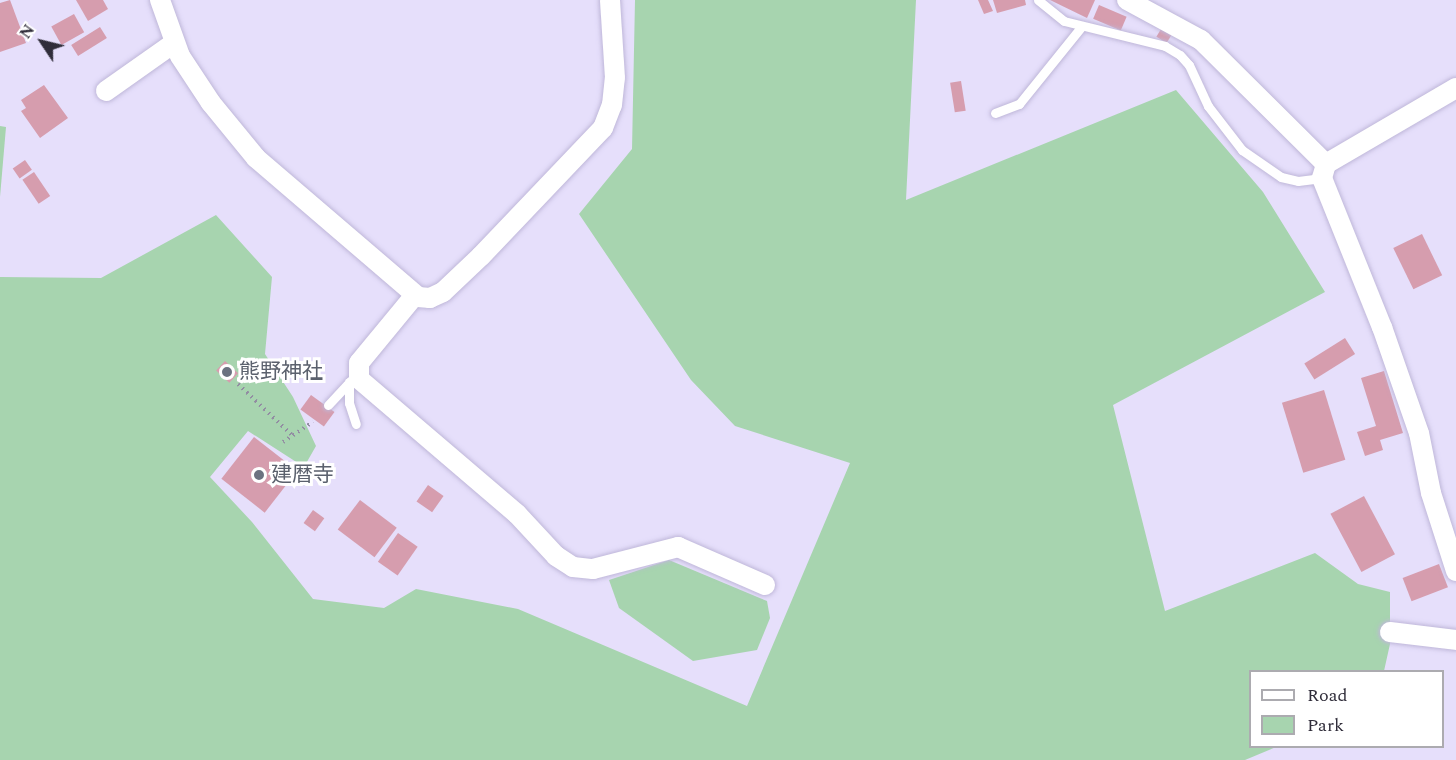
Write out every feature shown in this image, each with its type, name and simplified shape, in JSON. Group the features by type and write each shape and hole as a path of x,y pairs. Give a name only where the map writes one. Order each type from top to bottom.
{"street":[{"path":"160,0 174,44 211,103 256,158 415,295 430,298 443,292 603,128 612,105 615,78 610,0"},
{"path":"1127,0 1201,40 1324,171 1419,433 1431,492 1456,571"},
{"path":"106,92 174,44"},
{"path":"1324,171 1456,88"},
{"path":"415,295 359,363 353,378 517,514 556,556 573,567 593,569 678,547 765,585"},
{"path":"1390,632 1456,640"}],"lane":[{"path":"1038,0 1064,21 1165,46 1180,55 1189,65 1208,106 1242,150 1281,177 1298,181 1324,171"},
{"path":"995,113 1019,104 1082,26"},
{"path":"328,405 353,378"},
{"path":"353,378 350,403 356,424"}],"path":[{"path":"238,384 293,436"},
{"path":"283,442 313,422"}],"green space":[{"path":"635,0 916,0 906,200 1176,90 1263,192 1325,292 1113,405 1165,611 1315,553 1358,584 1390,592 1390,644 1384,670 1249,670 1249,748 1274,748 1245,760 0,760 0,277 101,278 216,215 272,277 265,354 293,397 316,446 304,467 248,431 210,477 252,522 313,599 384,608 416,589 518,609 747,706 850,463 735,426 691,380 579,214 632,149"},
{"path":"0,126 6,127 0,197"},
{"path":"669,560 767,601 770,618 757,650 693,661 619,608 609,580"}],"building":[{"path":"10,0 26,43 0,52 0,3"},
{"path":"76,0 103,0 108,9 88,21"},
{"path":"978,0 988,0 993,11 984,14"},
{"path":"993,0 1025,0 1026,5 997,13"},
{"path":"1050,0 1095,0 1087,18"},
{"path":"1099,5 1127,17 1121,31 1093,19"},
{"path":"74,14 84,32 61,45 51,27"},
{"path":"100,27 107,38 78,56 71,45"},
{"path":"1161,29 1171,35 1167,43 1156,37"},
{"path":"961,81 966,111 955,112 950,83"},
{"path":"44,85 68,118 40,138 21,111 26,108 21,100"},
{"path":"25,160 32,170 20,178 13,169"},
{"path":"34,172 50,196 39,204 22,180"},
{"path":"1422,234 1442,275 1413,289 1393,248"},
{"path":"1345,338 1355,354 1314,380 1304,363"},
{"name":"熊野神社","path":"225,361 238,373 229,383 216,371"},
{"path":"1384,371 1403,433 1380,440 1383,450 1365,456 1357,432 1376,426 1361,378"},
{"path":"1324,390 1345,460 1303,473 1282,403"},
{"path":"311,395 334,412 324,427 300,410"},
{"name":"建暦寺","path":"254,437 297,471 265,513 221,479"},
{"path":"428,485 444,496 432,512 417,501"},
{"path":"1364,496 1395,554 1361,572 1330,514"},
{"path":"360,500 397,528 374,557 338,530"},
{"path":"313,510 324,518 315,531 304,523"},
{"path":"398,533 418,547 398,575 378,562"},
{"path":"1439,564 1448,587 1412,601 1403,578"}],"place":[{"name":"熊野神社","path":"227,372"},
{"name":"建暦寺","path":"259,475"}]}
